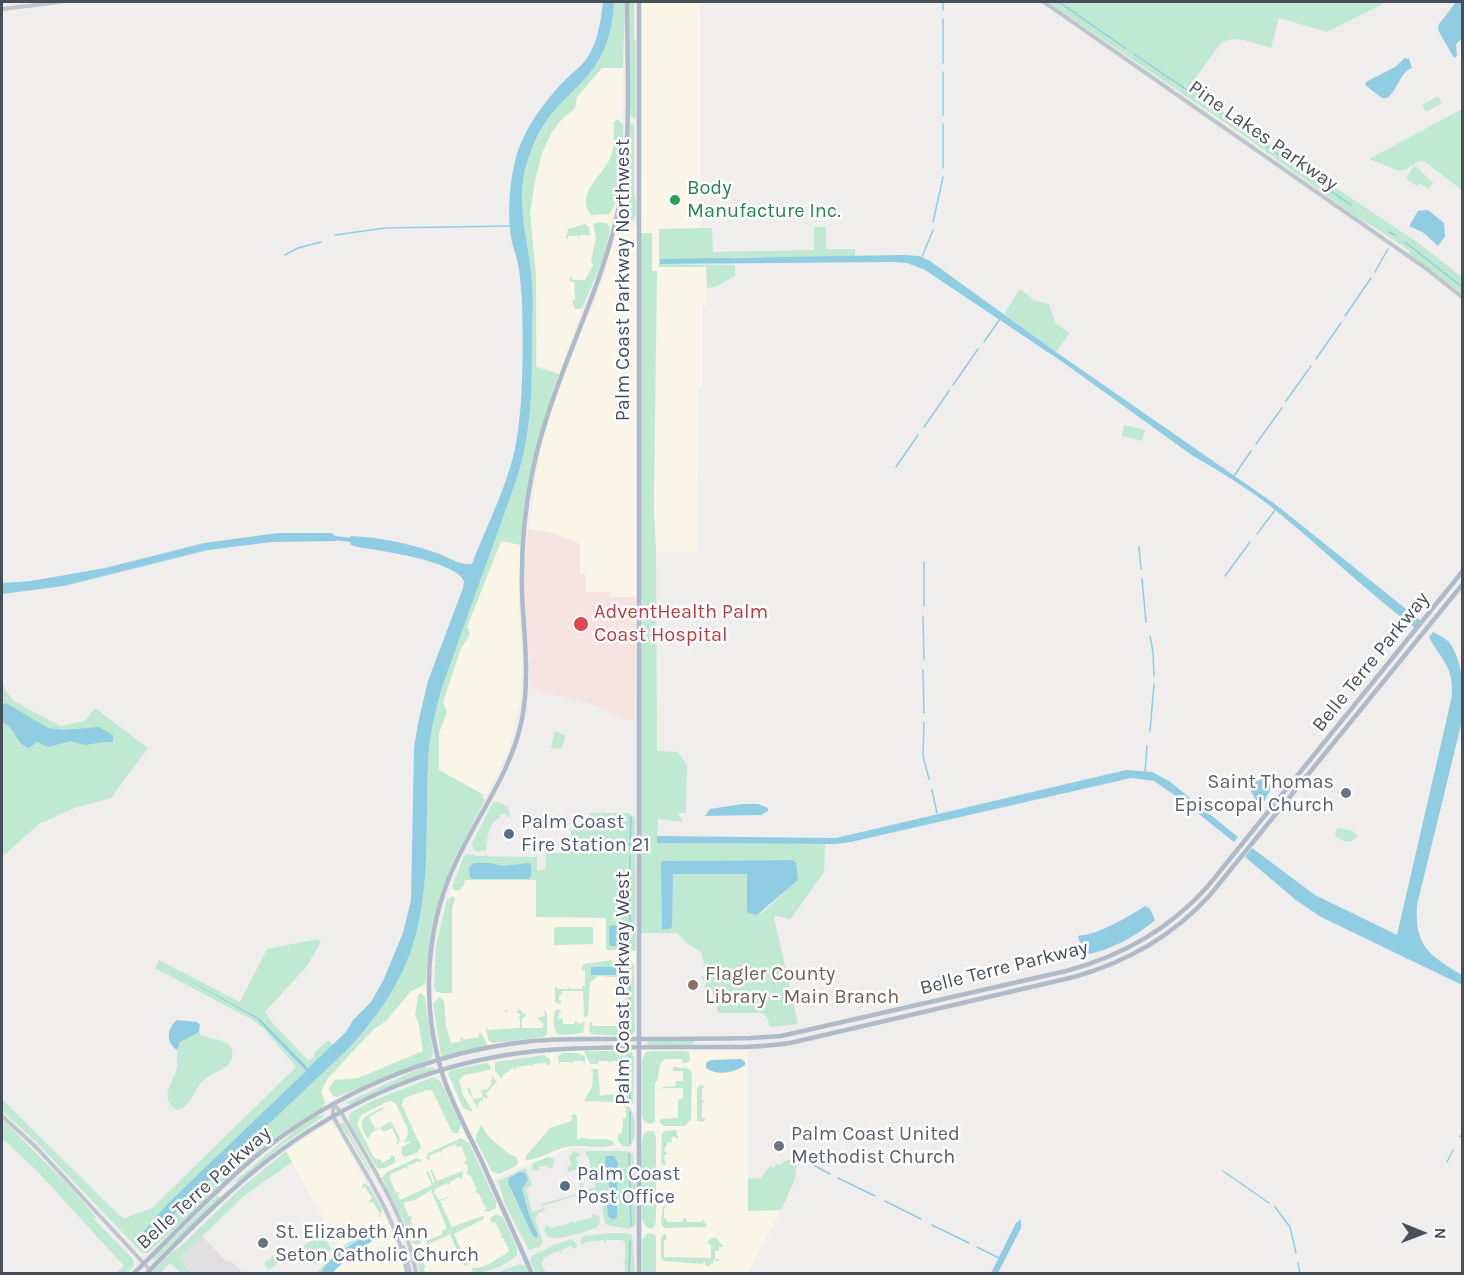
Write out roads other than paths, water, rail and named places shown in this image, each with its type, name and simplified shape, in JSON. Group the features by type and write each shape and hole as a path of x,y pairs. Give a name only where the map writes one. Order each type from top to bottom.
{"main road":[{"path":"532,1274 456,1107 442,1070 432,1026 429,995 430,958 435,924 453,869 501,780 520,728 526,681 522,569 528,494 545,419 611,241 624,176 627,131 627,2"},
{"name":"Palm Coast Parkway Northwest","path":"638,559 639,2"},
{"name":"Palm Coast Parkway West","path":"638,559 639,1274"},
{"name":"Belle Terre Parkway","path":"133,1274 249,1162 287,1133 333,1104 379,1081 440,1060 531,1041 781,1036 1066,971 1115,955 1157,931 1195,900 1462,572"},
{"name":"Belle Terre Parkway","path":"148,1272 260,1166 287,1145 341,1112 392,1088 442,1070 490,1058 530,1052 748,1047 790,1043 1074,977 1127,958 1162,938 1201,905 1462,585"},
{"path":"1329,738 1335,743"}],"street":[{"path":"2,9 60,2"},
{"name":"Pine Lakes Parkway","path":"1044,2 1424,267 1462,297"},
{"path":"333,1104 341,1112 400,1219 410,1244 416,1274"},
{"path":"333,1104 333,1116 389,1217 409,1274"},
{"path":"2,1116 36,1147 144,1263 148,1272"}],"water":[{"path":"603,2 614,2 611,27 600,59 545,123 529,156 525,170 522,199 533,297 528,428 516,481 442,687 435,715 429,754 423,895 410,953 389,996 350,1047 152,1235 152,1243 146,1248 139,1237 168,1203 306,1071 256,1018 163,966 259,1018 308,1068 346,1032 353,1020 371,1002 383,981 403,933 411,900 414,748 418,723 428,681 464,581 458,574 432,562 357,547 351,545 349,541 351,536 395,541 459,562 472,564 506,479 518,432 523,356 522,300 518,264 510,232 509,212 515,161 523,138 542,108 591,52 598,31"},
{"path":"1456,2 1462,2 1462,39 1456,44 1457,56 1454,58 1438,30 1439,24"},
{"path":"1405,58 1409,59 1412,68 1405,73 1387,98 1382,98 1365,85 1366,82 1395,67"},
{"path":"1428,210 1444,223 1445,236 1438,246 1424,233 1409,226 1418,211"},
{"path":"919,256 930,261 1056,352 1275,504 1421,621 1415,628 1264,502 1235,481 1193,456 1064,363 925,270 907,263 893,262 660,264 660,259"},
{"path":"278,533 331,533 337,537 336,541 272,542 208,550 64,586 2,594 2,583 31,581 105,568 204,543"},
{"path":"1433,632 1449,642 1458,659 1463,690 1463,711 1417,905 1417,919 1418,931 1426,948 1441,962 1462,975 1462,985 1321,917 1297,901 1245,857 1252,848 1315,895 1397,935 1452,696 1449,670 1429,637"},
{"path":"6,703 48,728 63,730 99,727 113,735 113,742 85,745 71,741 48,747 37,742 29,748 21,743 7,724 2,722 2,705"},
{"path":"1126,770 1152,772 1169,781 1238,837 1234,842 1154,781 1131,778 851,842 835,844 657,843 657,836 836,838"},
{"path":"1264,778 1272,787 1262,805 1256,801 1250,789 1255,782"},
{"path":"758,804 768,808 768,811 761,815 705,816 710,809"},
{"path":"793,860 796,863 798,880 757,915 747,911 747,874 673,874 672,926 670,929 662,929 661,861"},
{"path":"474,863 502,866 529,863 531,876 529,879 472,879 469,867"},
{"path":"1145,906 1150,909 1155,920 1141,931 1124,941 1096,952 1088,954 1082,950 1078,936 1104,929"},
{"path":"609,926 620,927 620,943 617,946 611,946"},
{"path":"591,967 616,967 616,975 591,975"},
{"path":"177,1020 197,1022 200,1025 199,1032 180,1042 177,1050 169,1039 169,1031"},
{"path":"741,1059 745,1065 731,1072 720,1073 706,1068 706,1063 710,1060"},
{"path":"606,1156 614,1156 618,1163 617,1217 613,1220 608,1216 606,1194 609,1188 605,1165"},
{"path":"520,1172 525,1173 528,1180 522,1189 538,1235 537,1238 533,1236 508,1183 509,1178"},
{"path":"1021,1219 1021,1228 998,1273 991,1273 1016,1223"},
{"path":"369,1234 374,1236 374,1240 353,1253 332,1273 322,1273 335,1256"}],"waterway":[{"path":"943,2 943,10"},
{"path":"1059,2 1125,48"},
{"path":"943,19 943,63"},
{"path":"1134,54 1187,90"},
{"path":"943,72 943,115"},
{"path":"1208,105 1220,113"},
{"path":"943,124 943,168"},
{"path":"1241,128 1304,173"},
{"path":"933,222 943,177"},
{"path":"1325,187 1351,205"},
{"path":"335,235 385,228 510,226"},
{"path":"922,257 933,230"},
{"path":"1389,232 1395,235"},
{"path":"285,255 298,248 321,242"},
{"path":"1405,242 1462,287"},
{"path":"1375,272 1388,249"},
{"path":"1345,316 1371,278"},
{"path":"984,342 1000,319"},
{"path":"1316,359 1341,323"},
{"path":"953,385 978,349"},
{"path":"1286,401 1311,366"},
{"path":"924,427 949,391"},
{"path":"1256,444 1282,408"},
{"path":"896,467 918,435"},
{"path":"1234,476 1251,451"},
{"path":"1257,534 1275,510"},
{"path":"333,538 352,540"},
{"path":"1225,576 1250,542"},
{"path":"1139,547 1141,569"},
{"path":"924,562 924,606"},
{"path":"1142,579 1146,622"},
{"path":"923,616 924,659"},
{"path":"1150,636 1154,676"},
{"path":"923,670 924,713"},
{"path":"1150,731 1154,684"},
{"path":"924,722 923,756 929,779"},
{"path":"1145,772 1147,746"},
{"path":"932,790 937,813"},
{"path":"630,849 631,817"},
{"path":"630,856 630,877"},
{"path":"630,883 630,950"},
{"path":"630,966 630,1031"},
{"path":"630,1056 630,1100"},
{"path":"630,1112 630,1143"},
{"path":"1460,1137 1462,1133"},
{"path":"1447,1162 1453,1150"},
{"path":"629,1154 631,1225"},
{"path":"804,1160 830,1174"},
{"path":"1223,1171 1269,1203"},
{"path":"838,1178 875,1196"},
{"path":"885,1201 921,1219"},
{"path":"1275,1207 1290,1227 1296,1253"},
{"path":"932,1225 969,1243"},
{"path":"629,1274 630,1241"},
{"path":"977,1247 999,1258"},
{"path":"1298,1263 1300,1274"}],"place":[{"name":"Body Manufacture Inc.","path":"675,200"},
{"name":"AdventHealth Palm Coast Hospital","path":"581,624"},
{"name":"Saint Thomas Episcopal Church","path":"1346,793"},
{"name":"Palm Coast Fire Station 21","path":"509,834"},
{"name":"Flagler County Library - Main Branch","path":"693,985"},
{"name":"Palm Coast United Methodist Church","path":"779,1146"},
{"name":"Palm Coast Post Office","path":"565,1186"},
{"name":"St. Elizabeth Ann Seton Catholic Church","path":"263,1243"}]}
